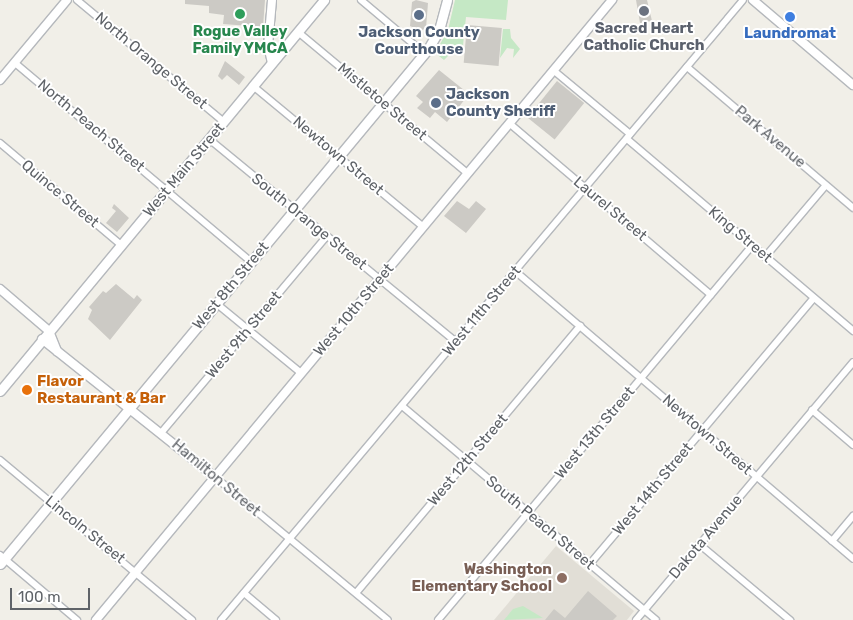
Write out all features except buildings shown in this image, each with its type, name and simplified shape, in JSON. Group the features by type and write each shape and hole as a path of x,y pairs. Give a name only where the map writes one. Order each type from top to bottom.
{"main road":[{"name":"West Main Street","path":"0,391 324,0"},
{"name":"West 8th Street","path":"1,559 130,409 424,54 439,30 447,0"}],"street":[{"path":"0,80 67,0"},
{"name":"North Orange Street","path":"77,0 224,122"},
{"path":"272,0 268,46 272,63"},
{"path":"361,0 424,54"},
{"name":"West 10th Street","path":"96,620 612,0"},
{"name":"West 11th Street","path":"221,620 743,0"},
{"path":"754,0 853,85"},
{"name":"Mistletoe Street","path":"298,32 467,173"},
{"name":"North Peach Street","path":"15,63 167,190"},
{"name":"Park Avenue","path":"687,67 853,208"},
{"name":"King Street","path":"553,70 752,246 853,331"},
{"name":"Newtown Street","path":"253,86 422,226"},
{"name":"Laurel Street","path":"509,123 711,294"},
{"name":"South Orange Street","path":"209,139 456,342"},
{"name":"Quince Street","path":"0,143 121,245"},
{"path":"765,257 826,185"},
{"path":"167,190 251,262"},
{"name":"West 9th Street","path":"162,433 326,236"},
{"name":"West 13th Street","path":"438,620 752,246"},
{"name":"Newtown Street","path":"515,272 853,559"},
{"path":"0,289 50,331 57,351"},
{"name":"West 14th Street","path":"590,565 814,298"},
{"path":"216,304 301,373"},
{"name":"West 12th Street","path":"356,593 580,326"},
{"name":"Hamilton Street","path":"42,339 162,433 388,620"},
{"name":"Dakota Avenue","path":"636,620 853,362"},
{"name":"South Peach Street","path":"402,406 656,620"},
{"path":"812,410 853,445"},
{"name":"Lincoln Street","path":"0,460 192,620"},
{"path":"832,541 853,516"},
{"path":"699,544 790,620"},
{"path":"1,559 77,620"},
{"path":"244,593 276,620"}],"shaded area":[{"name":"Washington Elementary School","path":"556,546 634,611 627,620 494,620"}],"green space":[{"path":"455,0 508,0 506,20 466,17 462,55 450,54 444,60 435,53 448,30"},
{"path":"503,29 510,29 511,38 520,49 513,58 514,49 507,48 500,58"},
{"path":"523,606 543,618 504,620 513,609"}],"place":[{"name":"Sacred Heart Catholic Church","path":"644,11"},
{"name":"Rogue Valley Family YMCA","path":"240,14"},
{"name":"Jackson County Courthouse","path":"419,15"},
{"name":"Laundromat","path":"790,17"},
{"name":"Jackson County Sheriff","path":"436,103"},
{"name":"Flavor Restaurant & Bar","path":"27,390"},
{"name":"Washington Elementary School","path":"562,578"}]}
